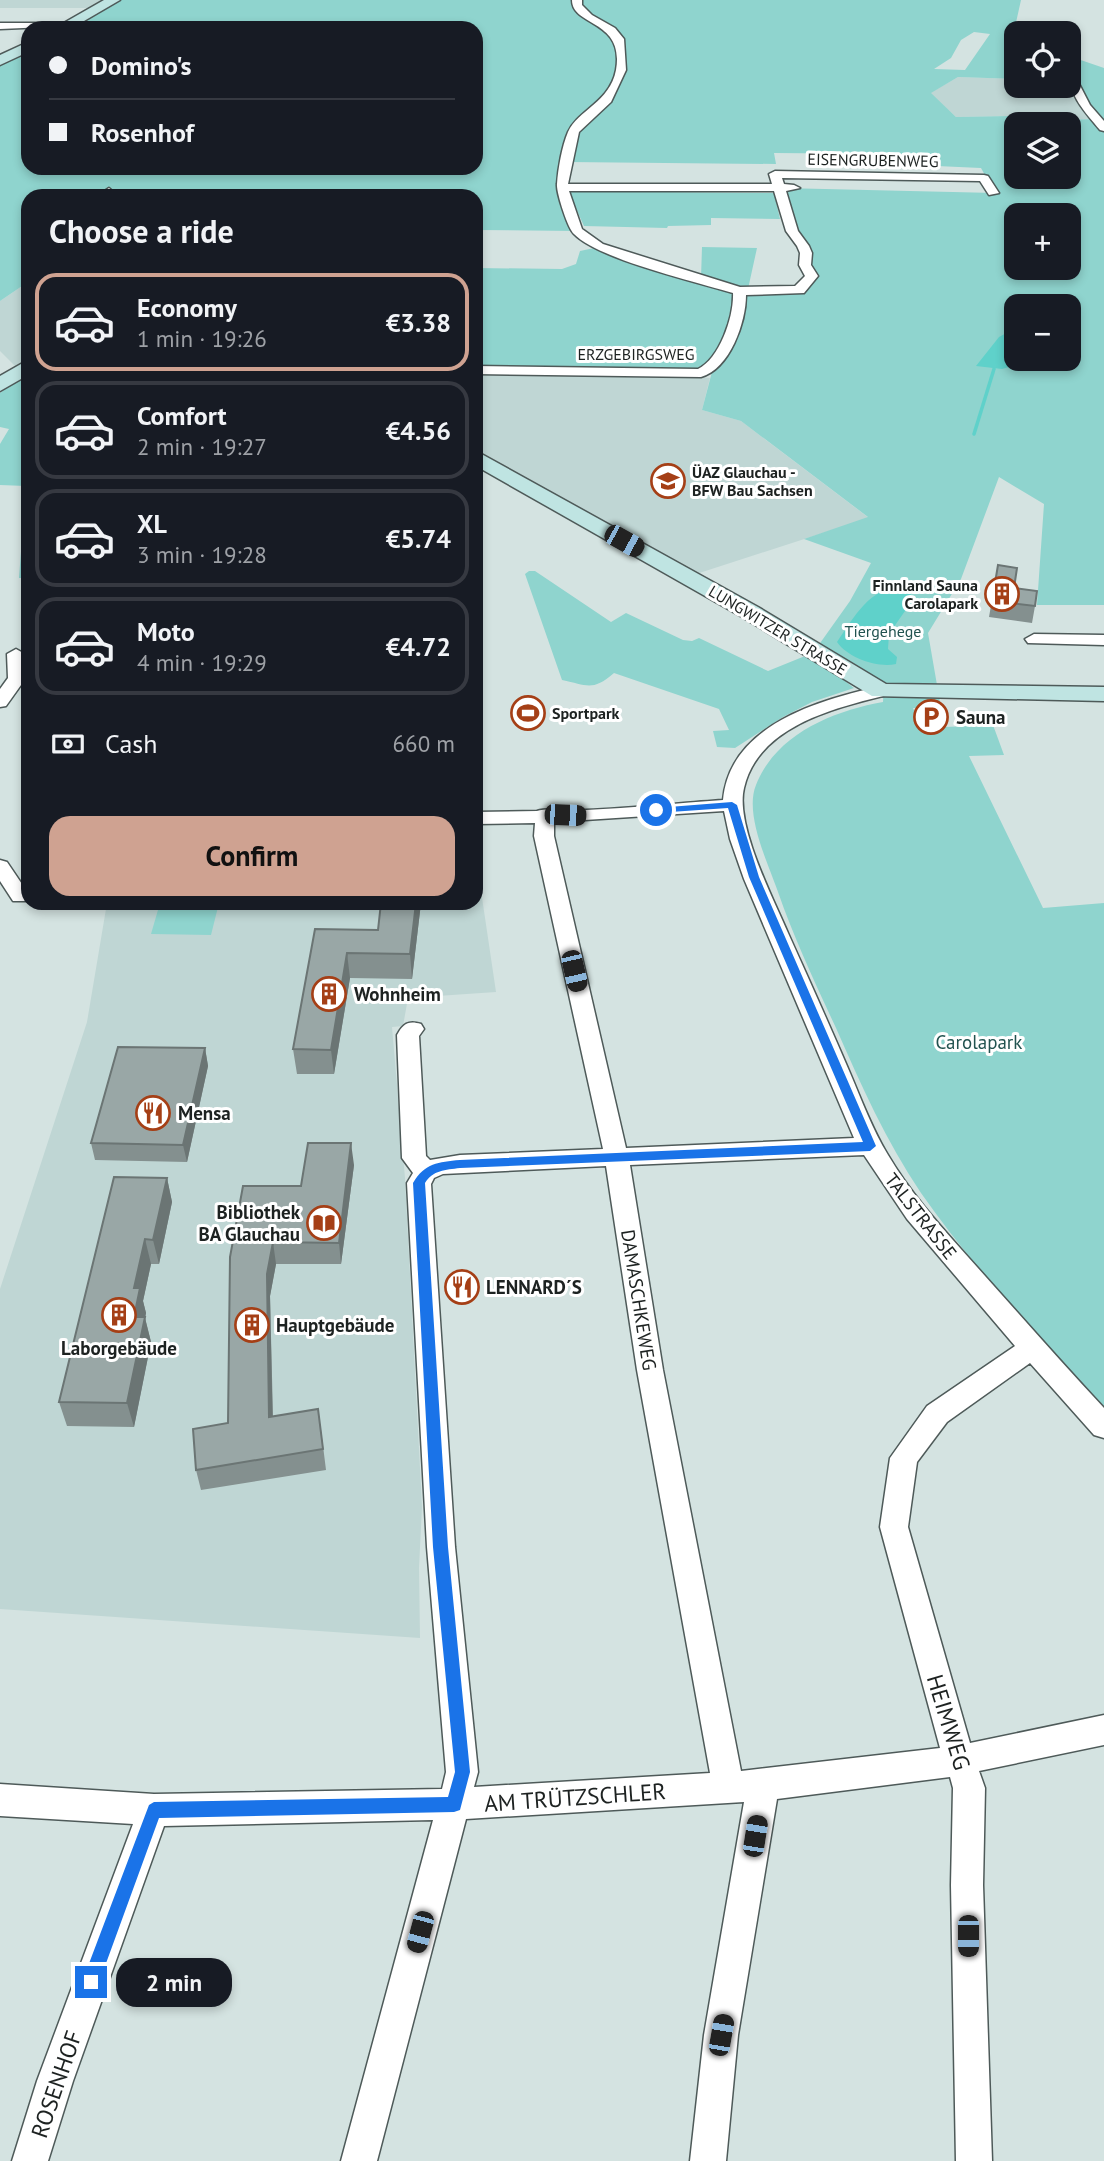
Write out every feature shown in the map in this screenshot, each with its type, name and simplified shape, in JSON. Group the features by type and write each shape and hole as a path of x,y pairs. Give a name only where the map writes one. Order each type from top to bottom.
{"street":[{"path":"74,21 114,0"},
{"path":"577,0 577,6 589,18 612,30 619,39 621,70 607,100 574,131 562,187 583,238 628,258 739,291 799,290 812,276 805,265 806,253 803,246 792,231 779,188"},
{"path":"0,26 21,26"},
{"path":"0,61 21,50"},
{"path":"1081,98 1104,128"},
{"name":"EISENGRUBENWEG","path":"779,188 775,174 984,178 987,192"},
{"name":"EISENGRUBENWEG","path":"562,187 804,188"},
{"name":"ERZGEBIRGSWEG","path":"483,370 701,373 713,366 739,310 739,291"},
{"path":"0,385 21,371"},
{"name":"LUNGWITZER STRASSE","path":"483,462 750,612 880,691"},
{"path":"1034,639 1104,640"},
{"path":"0,702 17,678 16,654"},
{"path":"483,818 545,814 585,816 732,805 734,788 744,764 776,731 824,707 880,691 1104,694"},
{"name":"TALSTRASSE","path":"732,805 754,877 870,1146 929,1230 1031,1348 1104,1427"},
{"name":"DAMASCHKEWEG","path":"545,814 544,836 617,1159 650,1370 728,1787"},
{"path":"0,866 20,895"},
{"path":"413,1029 408,1035 414,1158 426,1172"},
{"path":"359,2161 462,1772 440,1547 419,1183 426,1172 439,1166 460,1164 870,1146"},
{"name":"HEIMWEG","path":"974,2161 967,1885 969,1788 962,1760 947,1722 894,1527 904,1458 937,1414 1031,1348"},
{"name":"AM TRÜTZSCHLER","path":"0,1800 154,1810 454,1804 763,1786 962,1760 1104,1730"},
{"path":"708,2161 721,2035 763,1786"},
{"name":"ROSENHOF","path":"30,2161 55,2081 154,1810"}],"shaded area":[{"path":"0,0 108,0 93,8 0,8"},
{"path":"958,77 1004,79 1004,98 1081,97 1096,119 1081,119 1081,112 1004,112 1004,116 956,117 930,93"},
{"path":"21,287 20,371 0,351 0,301"},
{"path":"1004,334 1004,368 976,366"},
{"name":"ÜAZ Glauchau - BFW Bau Sachsen","path":"483,373 710,378 702,410 741,421 869,518 687,577 483,461"},
{"path":"903,586 914,598 889,634 888,649 897,657 896,664 864,660 842,648 837,642 864,605 881,592"},
{"path":"483,904 496,992 408,998 403,1026 392,1027 405,1178 422,1507 420,1638 0,1609 0,1289 87,1022 106,910 483,910"}],"green space":[{"path":"119,0 1021,0 1016,21 1004,21 1004,79 958,77 931,93 956,117 1004,116 1004,189 1081,189 1081,119 1095,119 1081,98 1081,60 1104,68 1104,605 1037,605 1044,504 999,477 961,579 928,633 941,708 913,708 921,728 993,725 1004,755 969,756 1043,908 1104,903 1104,1406 985,1276 921,1193 896,1153 855,1071 791,926 763,853 755,824 753,797 756,785 777,752 808,728 826,719 883,702 884,682 873,679 818,646 850,601 871,563 804,539 868,517 741,421 702,410 713,368 701,373 483,367 483,268 562,269 576,264 580,251 599,247 701,278 702,247 757,248 748,289 799,290 812,279 782,188 995,193 981,168 893,164 888,154 774,153 776,164 567,162 562,187 577,231 483,230 483,189 21,189 21,287 0,301 0,65 21,54 21,175 483,175 483,21 83,21","holes":["974,32 990,34 965,70 934,69 951,58 961,40"]},
{"path":"568,191 774,193 780,219 711,218 711,225 667,228 584,226"},
{"path":"21,376 21,486 0,485 0,444 9,429 0,427 0,393"},
{"path":"535,571 611,622 626,613 683,640 692,641 699,638 768,671 810,654 854,688 812,702 735,748 717,747 713,731 729,730 719,709 614,673 594,685 562,680 525,574"},
{"path":"158,910 217,910 211,935 151,934"}],"building":[{"path":"998,565 1017,568 1014,588 1037,591 1035,606 992,601"},
{"path":"380,910 415,910 410,954 347,953 331,1050 293,1049 315,929 378,930"},
{"name":"Mensa","path":"118,1047 205,1048 183,1145 91,1143"},
{"path":"308,1143 351,1143 339,1243 273,1242 267,1274 269,1417 318,1409 323,1449 196,1470 193,1429 228,1423 230,1257 243,1186 301,1186"},
{"name":"Laborgebäude","path":"114,1177 167,1178 153,1240 145,1239 134,1288 140,1288 134,1317 145,1317 127,1403 59,1402"}],"waterway":[{"path":"974,434 994,369"}],"place":[{"name":"ÜAZ Glauchau - BFW Bau Sachsen","path":"668,481"},
{"name":"Finnland Sauna Carolapark","path":"1002,594"},
{"name":"Sportpark","path":"528,713"},
{"name":"Sauna","path":"931,717"},
{"name":"Wohnheim","path":"329,994"},
{"name":"Mensa","path":"153,1113"},
{"name":"Bibliothek BA Glauchau","path":"324,1223"},
{"name":"LENNARD´S","path":"462,1287"},
{"name":"Laborgebäude","path":"119,1315"},
{"name":"Hauptgebäude","path":"252,1325"}],"route":[{"path":"91,1982 154,1810 454,1804 462,1772 440,1547 419,1183 426,1172 439,1166 460,1164 870,1146 754,877 732,805 656,810"}],"park label":[{"name":"Tiergehege","path":"883,631"},
{"name":"Carolapark","path":"979,1042"}]}
